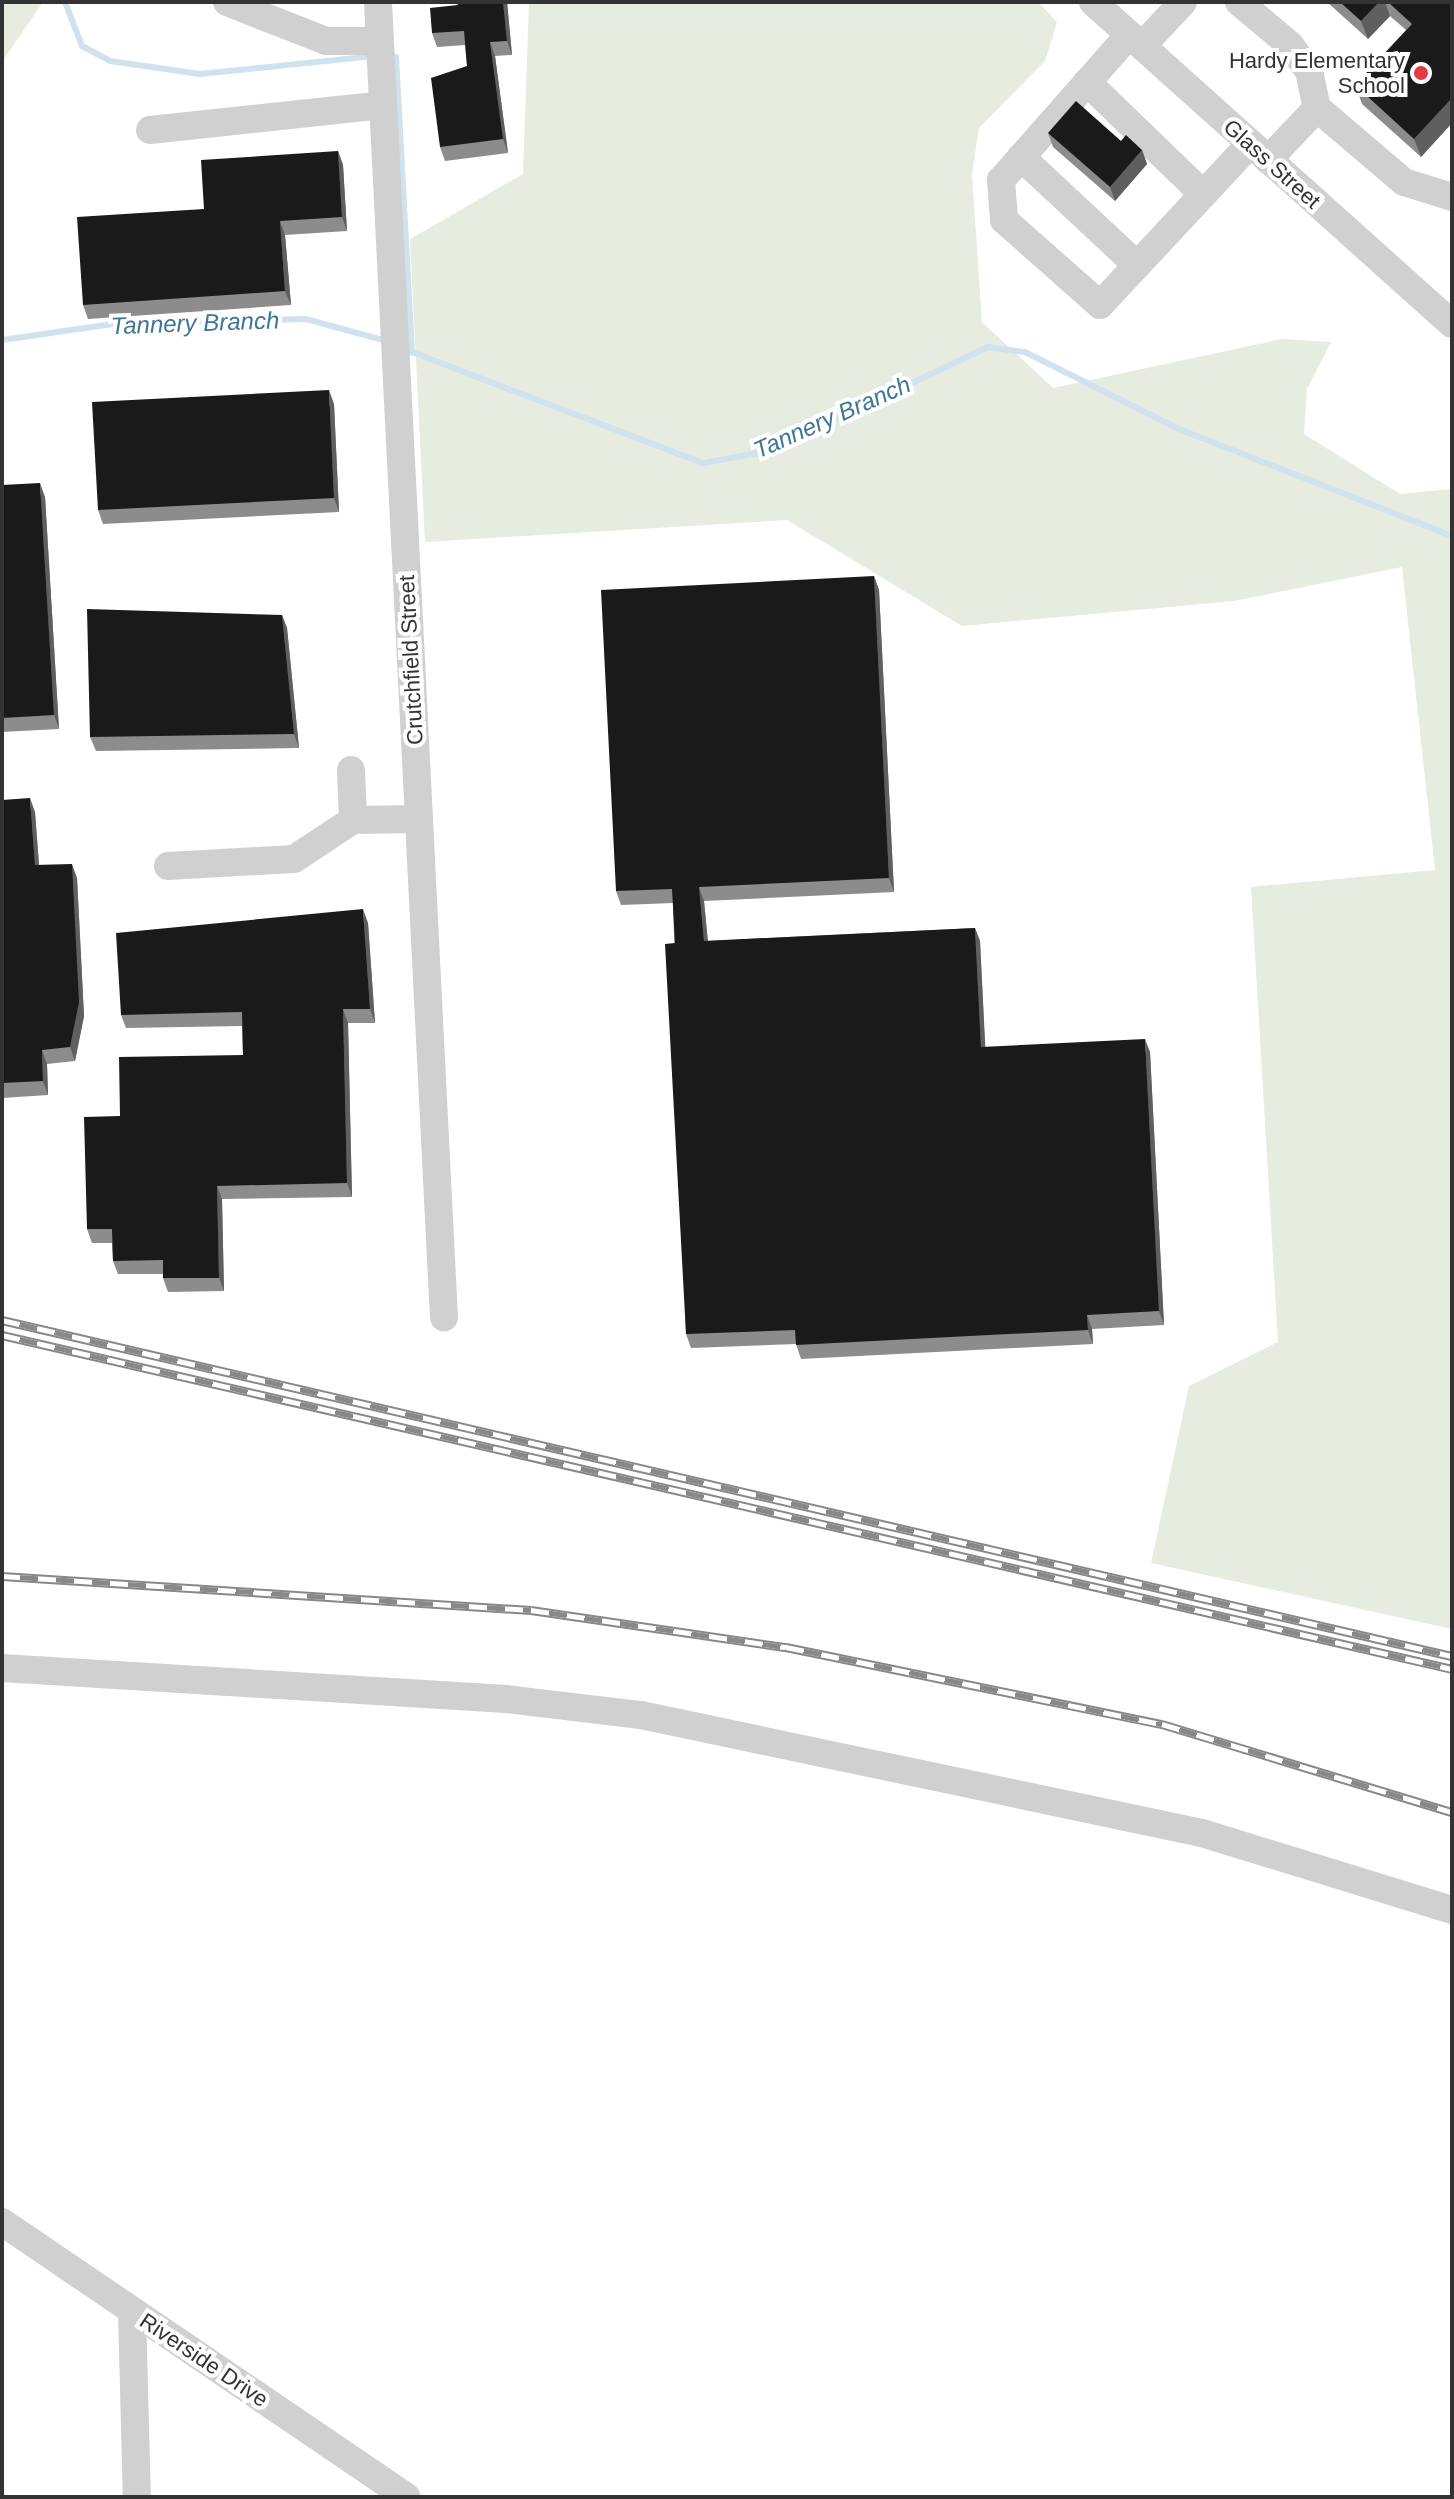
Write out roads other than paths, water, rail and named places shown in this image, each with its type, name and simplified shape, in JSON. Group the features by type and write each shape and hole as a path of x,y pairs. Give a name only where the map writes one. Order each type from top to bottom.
{"street":[{"path":"227,2 326,41 380,51"},
{"name":"Crutchfield Street","path":"378,2 444,1317"},
{"name":"Glass Street","path":"1093,2 1452,324"},
{"path":"1183,2 1087,82 1001,180 1004,220 1100,305 1203,194 1317,108"},
{"path":"1239,2 1290,45 1309,71 1317,108 1404,182 1452,197"},
{"path":"1087,82 1203,194"},
{"path":"150,130 383,105"},
{"path":"1021,157 1137,265"},
{"path":"351,770 353,820"},
{"path":"168,866 294,859 353,820 419,819"},
{"path":"2,1668 506,1699 641,1715 1202,1833 1452,1910"},
{"name":"Riverside Drive","path":"2,2222 406,2497"},
{"path":"132,2312 137,2497"}],"waterway":[{"path":"65,2 82,46 110,61 200,74 373,56"},
{"path":"388,56 396,57 412,353"},
{"name":"Tannery Branch","path":"2,340 120,323 306,319 387,341"},
{"name":"Tannery Branch","path":"404,349 703,463 765,452 988,347 1025,352 1179,429 1452,536"}],"railway":[{"path":"2,1320 1452,1656"},
{"path":"2,1335 1452,1669"},
{"path":"2,1576 531,1610 786,1647 1162,1724 1452,1812"}],"place":[{"name":"Hardy Elementary School","path":"1421,73"}]}
